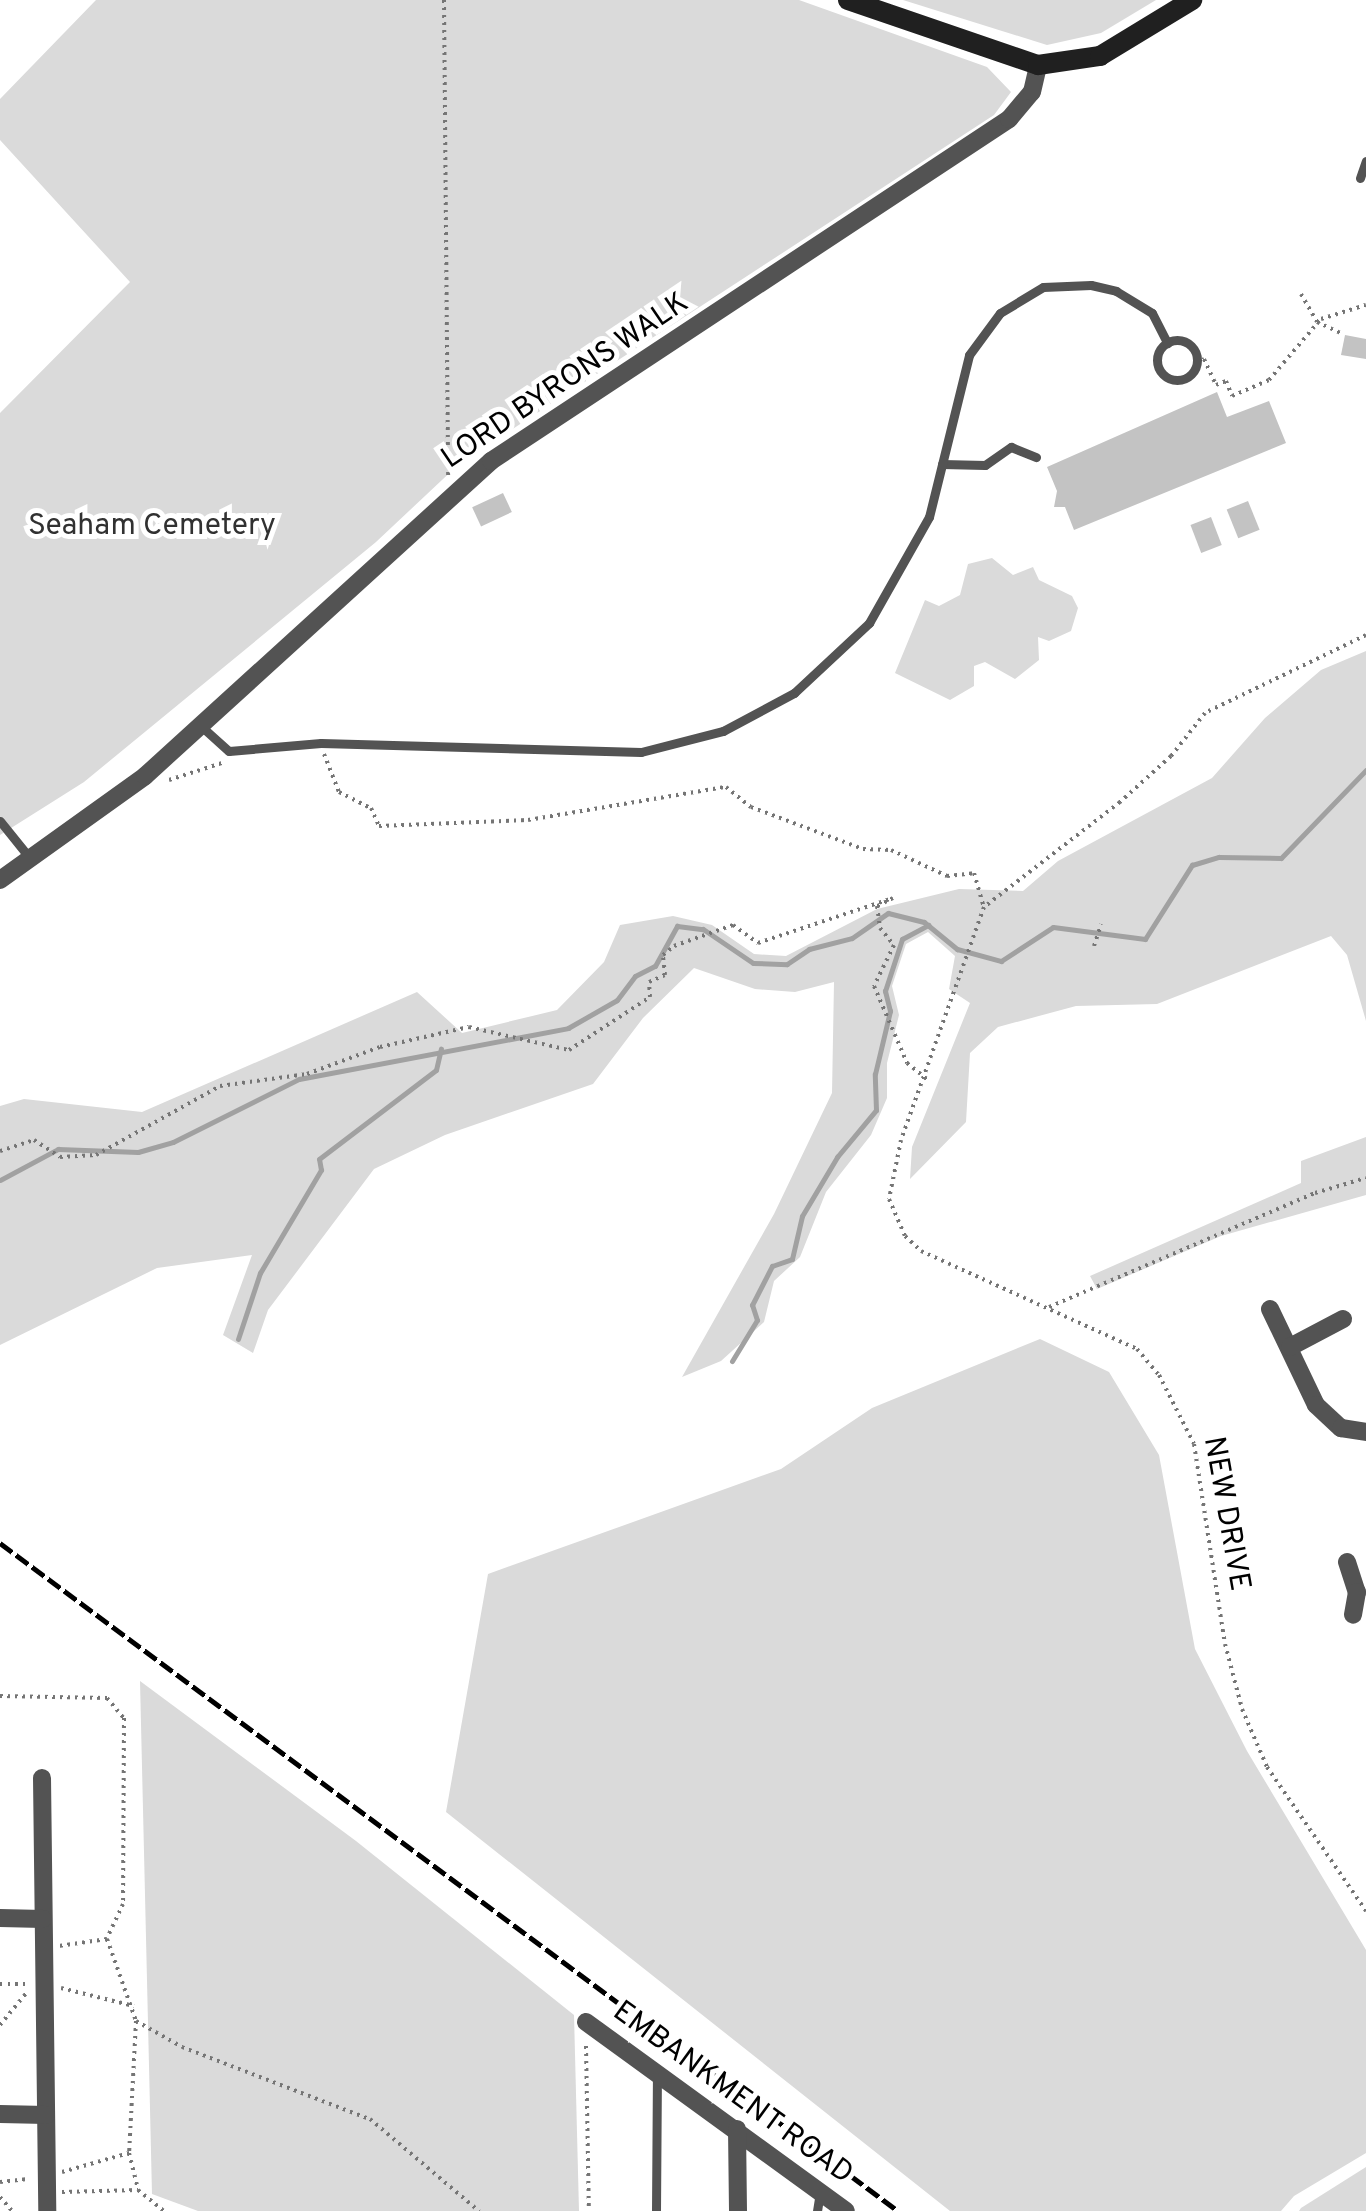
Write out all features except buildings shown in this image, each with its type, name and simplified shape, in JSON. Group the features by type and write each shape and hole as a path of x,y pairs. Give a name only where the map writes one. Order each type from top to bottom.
{"main road":[{"path":"848,0 1038,65 1100,56 1192,0"}],"street":[{"name":"LORD BYRONS WALK","path":"0,880 145,776 455,490 1009,120 1032,92 1038,65"},
{"path":"1270,1308 1328,1420 1366,1432"},
{"path":"1290,1346 1344,1319"},
{"path":"1347,1562 1361,1592 1353,1614"},
{"path":"42,1778 46,2193"},
{"path":"0,1918 44,1919"},
{"name":"EMBANKMENT ROAD","path":"586,2022 846,2211"},
{"path":"0,2114 46,2115"},
{"path":"737,2129 738,2211"}],"lane":[{"path":"1360,178 1366,161"},
{"path":"202,727 229,751 320,743 641,752 698,740 794,693 845,651 869,622 929,517 969,356 1000,313 1022,296 1068,284 1116,290 1152,313 1167,343"},
{"path":"1167,343 1187,343 1196,363 1187,378 1167,378 1157,360 1167,343"},
{"path":"942,464 985,465 1011,448 1036,457"},
{"path":"0,820 30,859"},
{"path":"656,2211 658,2072"},
{"path":"817,2211 820,2192"}],"path":[{"path":"444,0 443,291 448,478 455,490"},
{"path":"1300,294 1317,322 1341,333"},
{"path":"1196,363 1204,359 1216,385 1226,381 1232,396 1269,380 1317,322 1366,305"},
{"path":"306,752 323,752 339,792 371,808 379,826 528,820 726,787 751,807 863,849 891,850 947,876 974,873 984,907 1120,802 1170,756 1205,713 1366,635"},
{"path":"145,776 161,782 234,761"},
{"path":"0,1152 34,1140 60,1157 96,1155 220,1086 307,1074 380,1047 469,1027 569,1050 650,996 648,982 666,975 663,956 674,946 734,926 758,943 894,898 877,906 880,928 894,946 874,986 907,1063 927,1080"},
{"name":"NEW DRIVE","path":"984,907 927,1080 890,1175 895,1219 921,1251 1138,1349 1179,1409 1194,1444 1225,1644 1242,1708 1268,1768 1366,1911"},
{"path":"1094,946 1101,924"},
{"path":"1049,1308 1316,1193 1366,1178"},
{"path":"0,1696 107,1698 120,1706 123,1904 108,1939 136,2021 129,2153 138,2190 164,2211"},
{"path":"44,1945 108,1939"},
{"path":"0,1984 34,1984 0,2025"},
{"path":"44,1984 134,2006"},
{"path":"136,2021 182,2047 370,2119 478,2211"},
{"path":"586,2022 589,2211"},
{"path":"46,2193 129,2153"},
{"path":"0,2182 46,2193 138,2190"},
{"path":"0,2196 12,2211"}],"green space":[{"name":"Seaham Cemetery","path":"96,0 799,0 987,67 1011,92 994,115 459,464 376,542 84,782 0,835 0,413 130,282 0,140 0,99"},
{"path":"903,0 1156,0 1101,33 1047,45"},
{"path":"992,558 1013,575 1033,567 1039,580 1072,596 1078,608 1071,631 1049,641 1038,637 1039,660 1015,679 985,662 974,666 974,686 950,700 895,673 925,600 939,606 960,595 968,564"},
{"path":"1366,651 1366,1021 1347,955 1331,936 1157,1004 1076,1006 998,1027 970,1053 966,1122 910,1179 912,1147 970,1003 949,989 955,956 928,932 906,944 892,986 899,1015 887,1063 887,1098 871,1135 826,1192 800,1257 774,1281 764,1322 721,1361 682,1377 774,1214 832,1093 834,982 795,992 755,989 694,968 643,1018 593,1084 445,1135 374,1169 268,1310 253,1353 223,1335 252,1255 157,1268 0,1345 0,1106 24,1099 142,1112 417,992 462,1033 557,1010 604,962 620,925 673,916 712,925 754,954 786,956 877,909 959,889 1023,891 1058,861 1212,778 1265,718 1321,670"},
{"path":"1366,1137 1366,1195 1221,1236 1097,1289 1090,1276 1301,1183 1301,1161"},
{"path":"1040,1339 1109,1372 1159,1455 1195,1649 1247,1751 1366,1950 1366,2153 1294,2196 1281,2211 950,2211 446,1812 488,1574 781,1469 872,1408"},
{"path":"140,1681 356,1841 574,2015 579,2211 198,2211 152,2194"},
{"path":"1366,2167 1366,2211 1299,2211 1301,2208"}],"waterway":[{"path":"0,1180 58,1149 138,1152 173,1142 299,1079 568,1028 617,1000 635,976 655,966 677,926 703,929 753,963 787,964 809,949 852,938 888,913 924,922 957,949 1001,961 1053,927 1145,939 1192,865 1219,857 1281,858 1366,770"},
{"path":"732,1361 757,1320 752,1305 772,1266 792,1259 802,1216 837,1157 876,1110 875,1074 890,1011 885,991 902,939 928,925"},
{"path":"238,1339 260,1273 321,1170 319,1159 436,1070 441,1049"}],"railway":[{"path":"0,1543 898,2211"}]}
